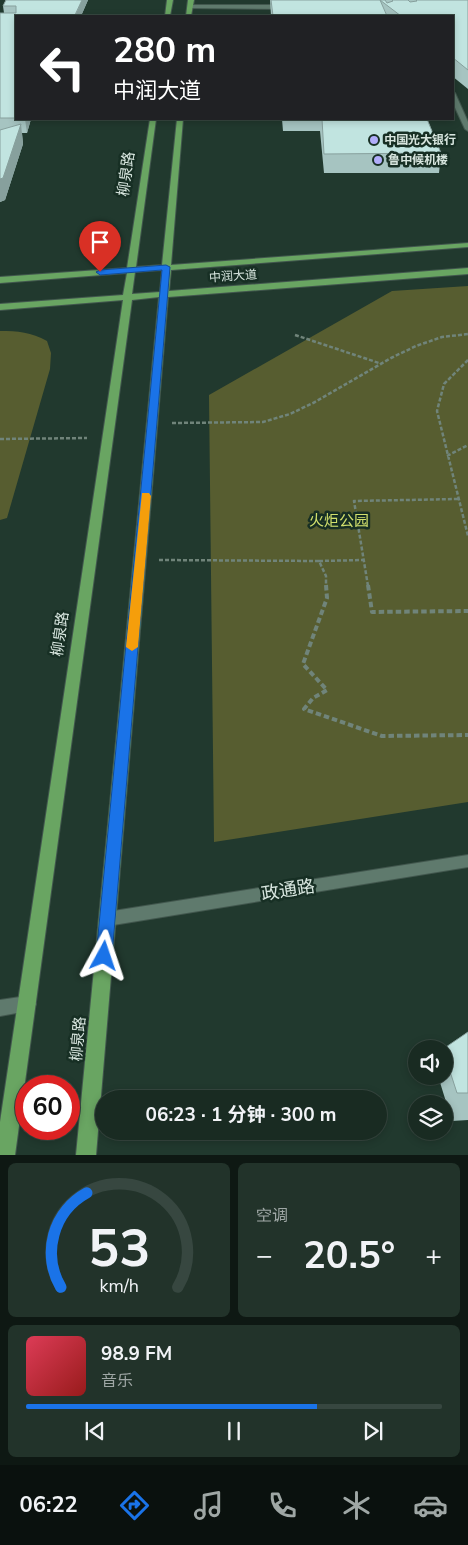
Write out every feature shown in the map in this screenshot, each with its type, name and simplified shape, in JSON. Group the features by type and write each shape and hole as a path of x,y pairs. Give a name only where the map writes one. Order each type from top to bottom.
{"main road":[{"path":"168,15 170,0"},
{"path":"189,15 191,0"},
{"name":"柳泉路","path":"5,1155 153,120"},
{"name":"柳泉路","path":"86,1155 180,120"},
{"name":"中润大道","path":"0,280 468,246"},
{"name":"中润大道","path":"0,307 468,271"}],"street":[{"path":"190,7 297,7"},
{"path":"457,97 468,127"},
{"name":"政通路","path":"107,919 468,861"},
{"path":"0,1008 27,1004"}],"path":[{"path":"152,423 263,422 306,406 400,353 432,338 468,334"},
{"path":"295,335 382,364"},
{"path":"468,360 444,384 437,410 468,536"},
{"path":"0,439 108,437"},
{"path":"447,456 468,445"},
{"path":"458,499 354,501 372,612 468,611"},
{"path":"140,560 364,560"},
{"path":"319,561 326,576 327,598 303,664 327,690 312,698 304,709 382,736 468,735"}],"green space":[{"name":"火炬公园","path":"468,286 468,802 214,842 209,395 392,291"},
{"path":"0,331 13,331 41,338 47,341 51,353 50,369 7,518 0,520"}],"building":[{"path":"6,0 82,0 75,15 15,15 15,118 0,118 0,13 16,13 16,6 3,6"},
{"path":"271,0 380,0 387,15 273,15"},
{"path":"380,0 385,0 387,3 392,0 408,0 410,2 416,0 468,0 468,70 454,59 454,15 400,15"},
{"path":"322,120 427,120 441,153 324,154"},
{"path":"21,124 3,178 0,179 0,130"},
{"path":"468,1032 468,1093 457,1093 453,1081 453,1042"}],"slow traffic":[{"path":"132,647 146,496"}],"place":[{"name":"中国光大银行","path":"374,140"},
{"name":"鲁中候机楼","path":"378,160"}],"route":[{"path":"100,272 166,267 104,956"}]}
